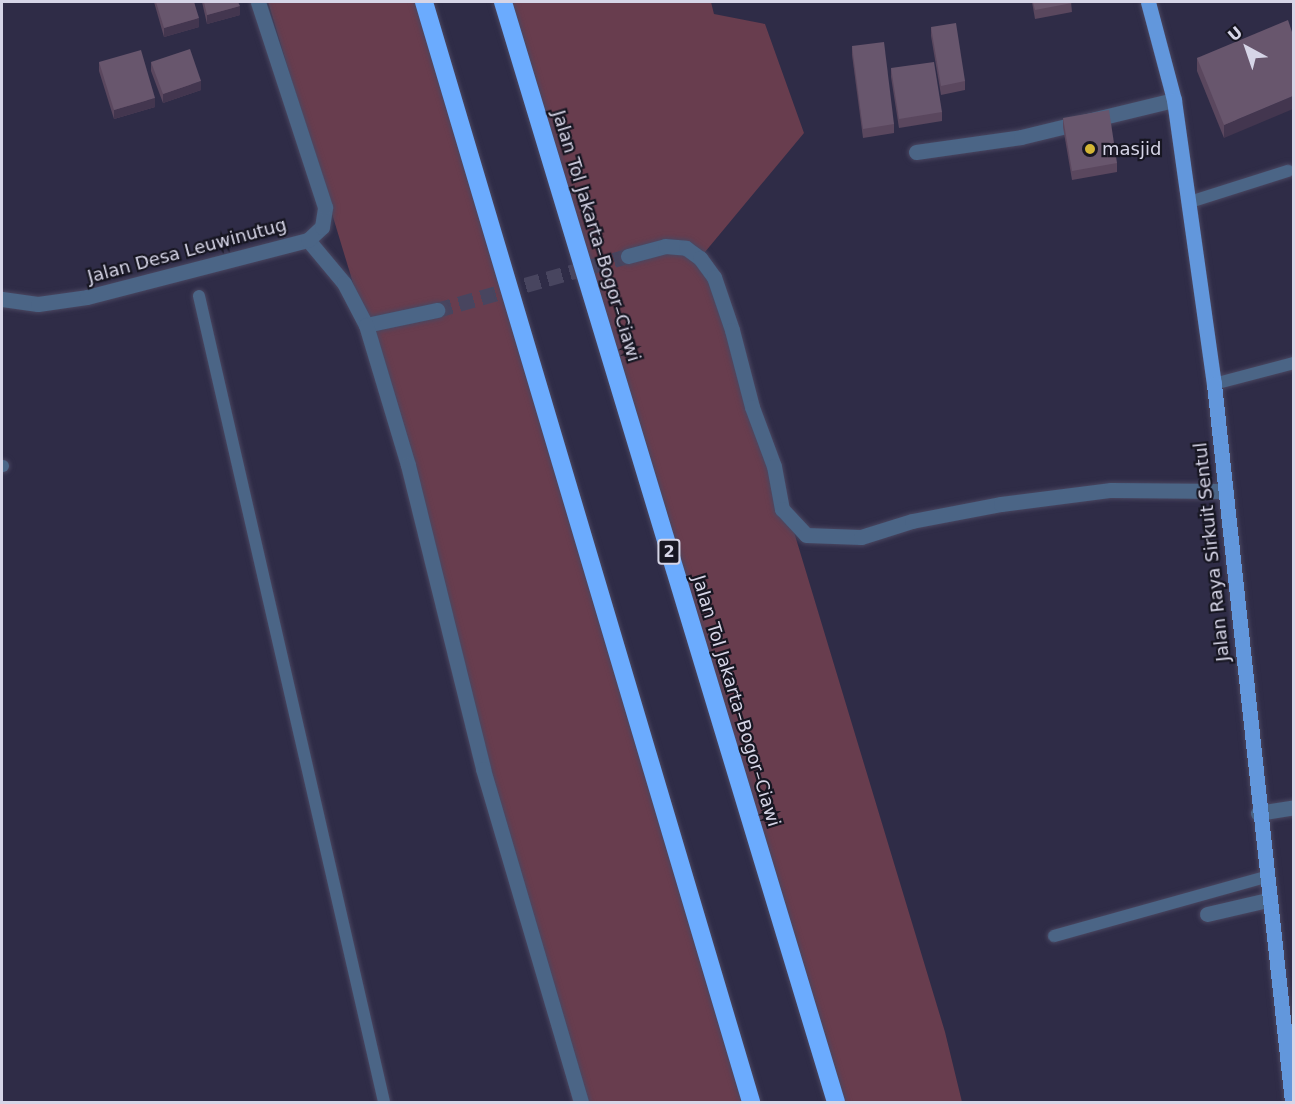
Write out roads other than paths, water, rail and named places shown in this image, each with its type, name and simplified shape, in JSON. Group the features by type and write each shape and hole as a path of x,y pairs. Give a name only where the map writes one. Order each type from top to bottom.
{"highway":[{"path":"424,2 751,1102"},
{"name":"Jalan Tol Jakarta–Bogor–Ciawi","path":"503,2 836,1102"}],"main road":[{"name":"Jalan Raya Sirkuit Sentul","path":"1148,2 1174,100 1214,384 1267,900 1292,1102"}],"street":[{"name":"Jalan Desa Leuwinutug","path":"2,299 38,304 68,301 308,240 322,227 325,207 258,2"},
{"path":"916,152 1021,137 1174,100"},
{"path":"308,240 344,283 366,325 408,465 483,769 581,1102"},
{"path":"628,256 665,246 686,248 700,258 714,277 732,330 752,407 774,466 782,509 806,535 861,537 912,521 1000,504 1111,490 1226,491"},
{"path":"366,325 437,310"},
{"path":"1258,813 1293,807"},
{"path":"1207,914 1267,900"}],"lane":[{"path":"1190,202 1288,171"},
{"path":"199,296 384,1102"},
{"path":"1214,384 1293,363"},
{"path":"1054,936 1266,877"}],"tunnel":[{"path":"437,310 628,256"}],"place":[{"name":"masjid","path":"1090,149"}]}
